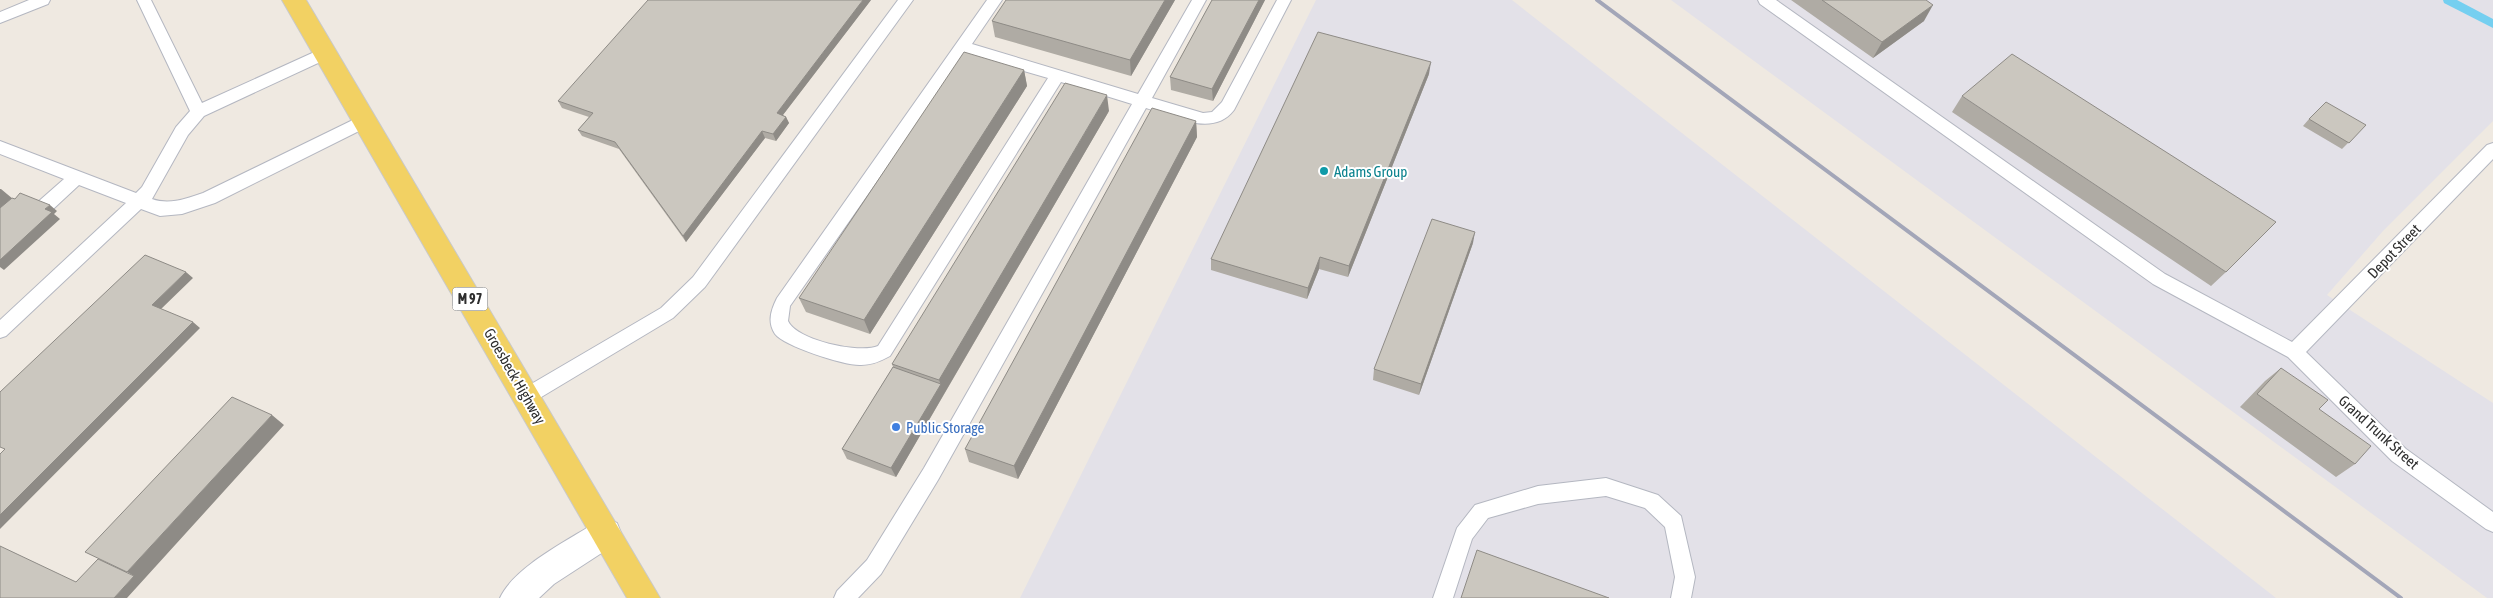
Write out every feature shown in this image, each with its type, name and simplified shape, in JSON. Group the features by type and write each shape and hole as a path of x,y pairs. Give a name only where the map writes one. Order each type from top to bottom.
{"main road":[{"name":"Groesbeck Highway","path":"294,0 644,598"}],"street":[{"path":"516,598 543,574 606,533"}],"lane":[{"path":"0,18 43,0"},
{"path":"144,0 198,112"},
{"path":"527,396 667,313 699,282 906,0"},
{"path":"995,0 783,303 778,323 781,330 789,336 855,359 875,356 884,351 1058,75"},
{"path":"844,598 874,567 931,474 1199,0"},
{"path":"962,47 1203,119 1218,117 1228,106 1284,0"},
{"name":"Grand Trunk Street","path":"1764,0 2160,279 2294,352 2399,455 2493,523"},
{"path":"0,331 139,201 156,180 182,131 198,112 326,53"},
{"path":"0,147 160,209 182,207 209,198 365,121"},
{"name":"Depot Street","path":"2294,352 2493,150"},
{"path":"45,206 77,177"},
{"path":"1443,598 1464,534 1482,511 1538,495 1606,487 1651,501 1674,522 1685,577 1681,598"}],"shaded area":[{"path":"1316,0 1512,0 2276,598 1020,598"},
{"path":"1671,0 2493,0 2493,121 2383,231 2327,295 2493,403 2493,598 2487,598"}],"building":[{"path":"648,0 863,0 777,113 786,117 773,134 762,131 683,236 615,142 578,130 593,113 558,101"},
{"path":"1006,0 1165,0 1130,60 992,21"},
{"path":"1212,0 1259,0 1212,89 1170,77"},
{"path":"1822,0 1926,0 1933,5 1882,42"},
{"name":"Adams Group","path":"1318,32 1431,62 1349,266 1320,257 1308,288 1211,259"},
{"path":"964,52 1024,70 864,320 799,298"},
{"path":"2012,54 2276,222 2226,272 1962,96"},
{"path":"1065,83 1107,95 939,380 892,364"},
{"path":"2326,102 2366,125 2349,143 2309,119"},
{"path":"1152,108 1196,121 1014,466 965,449"},
{"path":"20,193 50,205 45,209 52,212 0,260 0,208 12,198 15,199"},
{"path":"1432,219 1475,232 1421,384 1374,369"},
{"path":"145,255 186,272 152,305 193,322 0,515 0,454 5,449 0,447 0,392"},
{"name":"Public Storage","path":"893,367 941,384 891,468 842,449"},
{"path":"2281,368 2328,400 2319,409 2371,446 2355,464 2257,394"},
{"path":"232,397 272,415 127,572 85,552"},
{"path":"0,546 76,582 98,559 134,576 114,598 0,598"},
{"path":"1477,550 1609,598 1461,598"}],"waterway":[{"path":"2448,0 2493,24"}],"railway":[{"path":"1597,0 2401,598"}],"place":[{"name":"Adams Group","path":"1324,171"},
{"name":"Public Storage","path":"896,427"}]}
